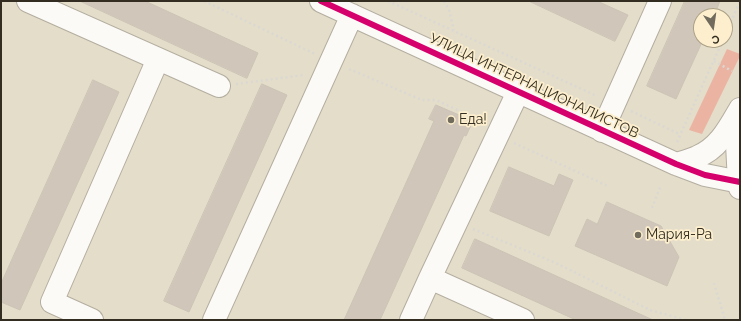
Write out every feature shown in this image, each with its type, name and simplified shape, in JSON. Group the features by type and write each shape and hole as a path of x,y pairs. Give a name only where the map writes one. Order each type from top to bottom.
{"street":[{"path":"28,1 219,86"},
{"name":"УЛИЦА ИНТЕРНАЦИОНАЛИСТОВ","path":"321,1 676,164 705,175 740,184"},
{"path":"602,131 660,1"},
{"path":"214,320 352,15"},
{"path":"92,320 52,302 158,59"},
{"path":"411,320 518,92"},
{"path":"676,164 698,157 716,146 728,130 740,109"},
{"path":"740,124 737,144 740,184"},
{"path":"430,278 523,320"}],"path":[{"path":"204,1 329,66 422,100 436,100 490,125 498,136 608,186"},
{"path":"388,1 679,134"},
{"path":"444,1 449,10 454,31"},
{"path":"733,17 740,1"},
{"path":"677,142 679,134 720,48"},
{"path":"714,61 732,70"},
{"path":"219,86 329,66"},
{"path":"652,208 661,185"},
{"path":"456,222 556,263 650,310 686,320"},
{"path":"714,283 725,320"}],"shaded area":[{"path":"727,49 740,54 740,56 702,134 689,130"}],"building":[{"path":"80,1 145,1 258,53 247,78"},
{"path":"529,1 597,1 628,15 615,41"},
{"path":"685,1 720,1 717,8 693,8 693,48 699,48 676,99 647,86"},
{"path":"93,80 119,92 20,310 1,302 1,284"},
{"path":"262,84 287,95 189,312 164,301"},
{"path":"436,105 473,121 466,136 464,135 380,320 344,320 434,121 429,119"},
{"path":"509,167 554,186 559,174 573,180 549,236 490,211"},
{"path":"607,202 661,226 679,257 667,286 575,246 587,219 597,224"},
{"path":"475,239 653,320 576,320 554,310 462,268"}],"cycle path":[{"path":"321,1 676,164 705,175 740,182"}],"place":[{"name":"Еда!","path":"451,120"},
{"name":"Мария-Ра","path":"638,235"}]}
